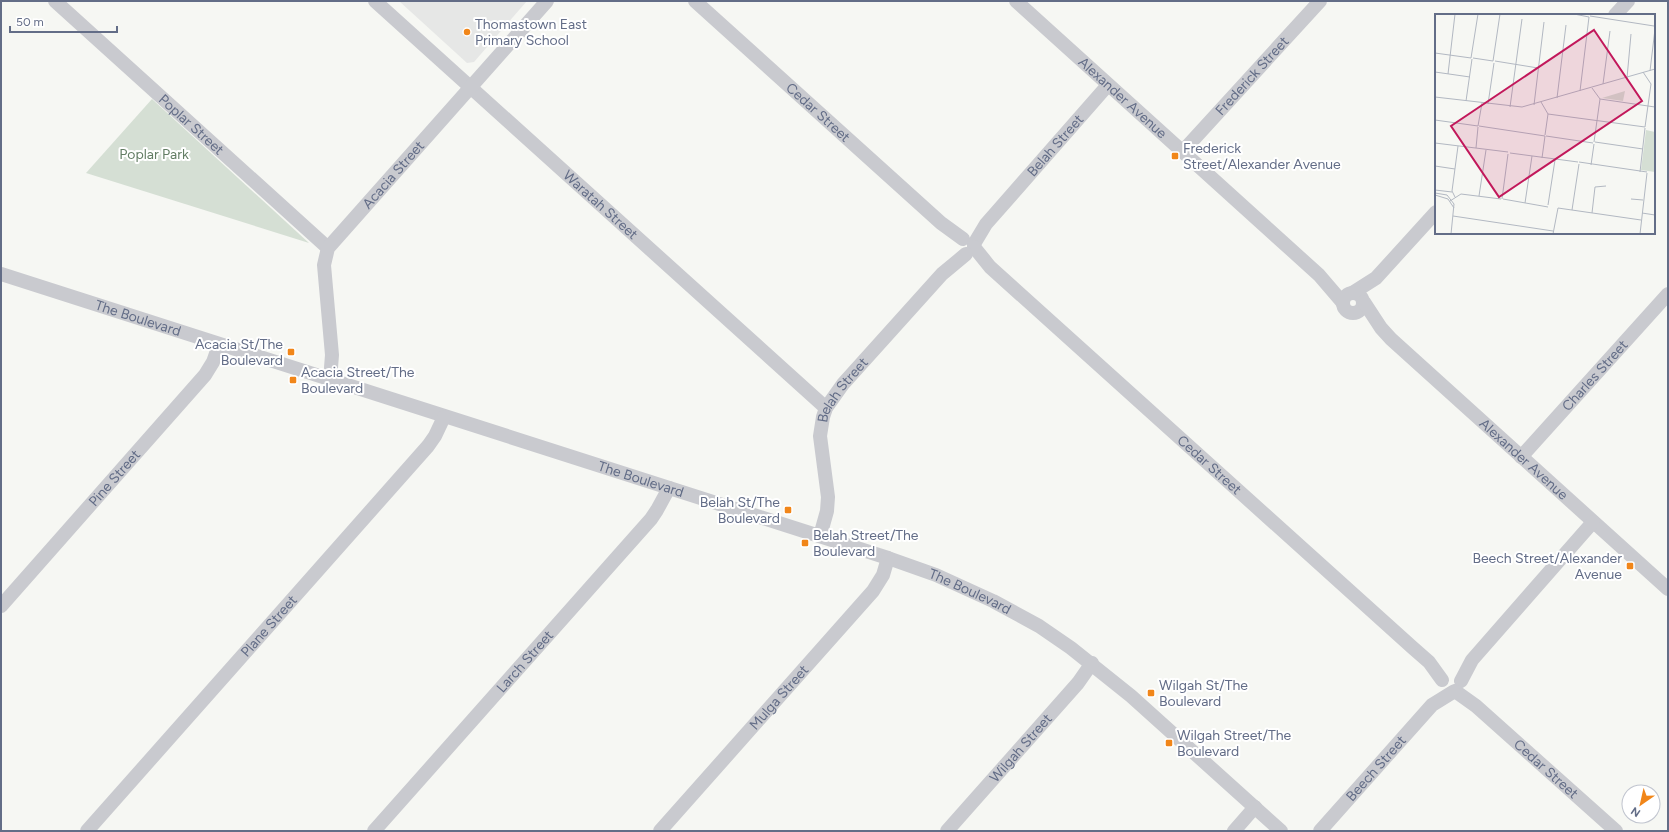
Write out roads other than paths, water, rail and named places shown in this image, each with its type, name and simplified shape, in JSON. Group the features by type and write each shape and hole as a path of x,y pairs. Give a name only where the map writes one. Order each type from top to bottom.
{"street":[{"name":"Poplar Street","path":"55,1 328,248"},
{"name":"Waratah Street","path":"375,1 826,408"},
{"name":"Acacia Street","path":"328,248 547,1"},
{"name":"Cedar Street","path":"695,1 1616,831"},
{"name":"Alexander Avenue","path":"1016,1 1319,275 1355,300 1391,339 1668,589"},
{"name":"Frederick Street","path":"1183,152 1320,1"},
{"path":"1616,14 1628,1"},
{"name":"Belah Street","path":"820,536 827,511 828,497 820,436 826,408 843,384 1108,85"},
{"path":"1355,300 1435,213"},
{"path":"328,248 324,265 332,355 330,380"},
{"name":"The Boulevard","path":"1,274 219,345 820,536 936,575 994,601 1039,626 1092,663 1281,831"},
{"name":"Charles Street","path":"1521,457 1668,294"},
{"name":"Pine Street","path":"1,606 205,375 214,362 219,345"},
{"name":"Plane Street","path":"87,831 428,446 435,436 444,416"},
{"name":"Larch Street","path":"374,831 651,519 669,488"},
{"name":"Beech Street","path":"1320,831 1593,522"},
{"name":"Mulga Street","path":"660,831 873,591 883,575 888,558"},
{"name":"Wilgah Street","path":"947,831 1078,683 1092,663"},
{"path":"1234,831 1255,807"}],"place":[{"name":"Thomastown East Primary School","path":"467,32"},
{"name":"Frederick Street/Alexander Avenue","path":"1175,156"},
{"name":"Acacia St/The Boulevard","path":"291,352"},
{"name":"Acacia Street/The Boulevard","path":"293,380"},
{"name":"Belah St/The Boulevard","path":"788,510"},
{"name":"Belah Street/The Boulevard","path":"805,543"},
{"name":"Beech Street/Alexander Avenue","path":"1630,566"},
{"name":"Wilgah St/The Boulevard","path":"1151,693"},
{"name":"Wilgah Street/The Boulevard","path":"1169,743"}],"park label":[{"name":"Poplar Park","path":"154,154"}]}
